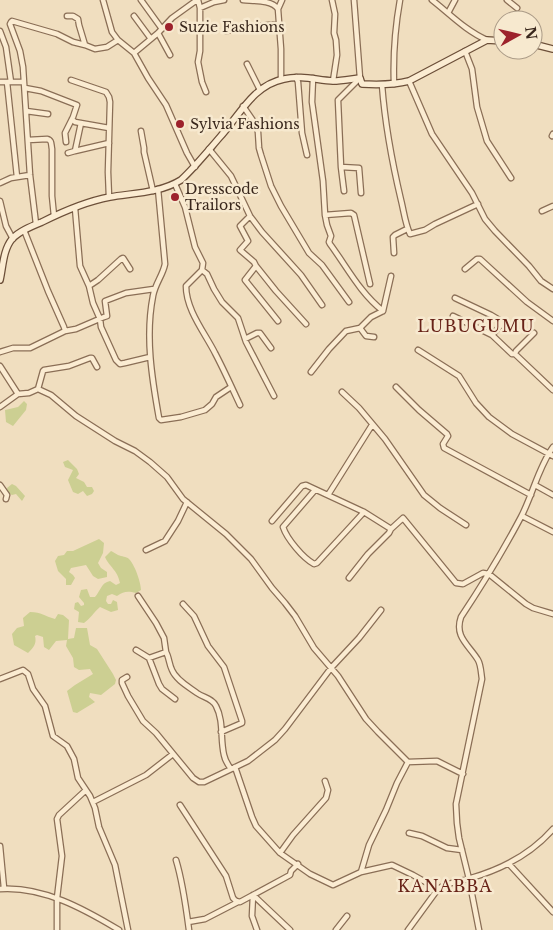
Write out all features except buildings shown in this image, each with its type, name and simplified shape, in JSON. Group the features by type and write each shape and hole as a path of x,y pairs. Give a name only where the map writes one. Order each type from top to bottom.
{"street":[{"path":"103,0 110,28 118,40 134,53 166,105 195,167"},
{"path":"141,0 162,29"},
{"path":"134,53 151,40 172,18 197,0 200,8 200,51 198,62 200,78 206,92"},
{"path":"200,8 224,0"},
{"path":"243,0 271,3 278,9"},
{"path":"281,79 278,9 282,0"},
{"path":"332,0 335,14 334,33 337,55 333,81"},
{"path":"354,0 362,84 382,85 409,81 487,40"},
{"path":"394,84 395,32 400,0"},
{"path":"432,0 478,36 493,40"},
{"path":"448,12 455,0"},
{"path":"507,0 517,8"},
{"path":"67,16 73,16 78,19 85,45"},
{"path":"134,16 151,40"},
{"path":"36,224 30,175 23,67 20,51 10,22 57,34 73,42 95,49 107,47 118,40"},
{"path":"226,31 279,24"},
{"path":"0,31 6,47 17,177"},
{"path":"158,33 170,55"},
{"path":"465,51 472,69 477,107 487,141 511,178"},
{"path":"247,64 260,90"},
{"path":"0,280 2,256 13,239 24,230 54,216 109,197 156,190 175,184 195,167 243,106 260,90 281,79 296,77 333,81 360,78"},
{"path":"296,77 302,132 307,155"},
{"path":"313,78 312,102 323,181 324,215 331,234 329,242 360,289 382,311"},
{"path":"344,191 338,100 360,78"},
{"path":"71,80 104,91 108,95 110,102 109,197"},
{"path":"409,81 432,134 478,204 485,218 541,280 553,289"},
{"path":"0,82 24,82"},
{"path":"382,85 394,170 407,229 410,234 425,230 478,204"},
{"path":"25,88 41,91 78,106 65,133 66,142"},
{"path":"243,106 254,122 258,132 261,155 271,186 281,206 309,253 322,265 349,302"},
{"path":"26,111 48,114"},
{"path":"72,119 75,122 109,128"},
{"path":"75,151 81,123"},
{"path":"141,131 144,152 156,190 165,264 154,289 150,311 150,357 159,418 161,420 181,417 205,410 216,397 231,387"},
{"path":"28,140 47,139 51,142 54,216"},
{"path":"68,153 109,143"},
{"path":"209,150 231,176 250,216 268,240 301,275 322,305"},
{"path":"341,167 360,168 361,193"},
{"path":"1,180 30,175"},
{"path":"175,184 185,208 195,247 203,263 202,270 187,285 186,289 194,316 210,342 240,405"},
{"path":"0,201 6,226 13,239"},
{"path":"542,211 553,206"},
{"path":"75,208 80,266 89,286 103,331 116,360 120,364 125,364 150,357"},
{"path":"324,215 351,213 354,215 370,284"},
{"path":"250,216 240,226 248,241 240,250 254,262 276,291 306,324"},
{"path":"394,253 393,237 407,229"},
{"path":"24,230 65,331"},
{"path":"89,286 123,258 130,269"},
{"path":"465,269 477,259 480,259 527,302 553,321"},
{"path":"256,266 245,280 278,321"},
{"path":"202,270 207,274 222,302 238,318 245,339 274,396"},
{"path":"311,372 346,330 360,328 371,317 382,311 391,276"},
{"path":"0,352 13,348 30,348 65,331 106,316 105,301 126,293 154,289"},
{"path":"455,298 491,315 501,322 501,325 492,335"},
{"path":"453,316 492,335 553,390"},
{"path":"360,328 366,336 374,337"},
{"path":"245,339 257,332 260,333 272,348"},
{"path":"515,354 534,334"},
{"path":"418,350 459,376 476,403 489,417 512,434 551,455"},
{"path":"38,389 44,370 69,366 90,358 92,358 97,368"},
{"path":"0,366 18,394"},
{"path":"396,387 447,434 448,436 443,444 444,448 531,495"},
{"path":"0,407 18,394 29,393 38,389 51,395 76,416 150,462 169,479 187,502 226,534 251,559 295,616 314,648 338,676 366,719 408,762 434,760 463,774"},
{"path":"342,392 384,439 424,495 466,525"},
{"path":"328,495 372,425"},
{"path":"479,930 462,850 456,804 482,679 478,659 464,641 459,626 462,617 522,516 553,447"},
{"path":"0,485 7,495 6,499"},
{"path":"272,521 306,485 364,512 391,529"},
{"path":"535,485 553,496"},
{"path":"315,490 283,527 287,536 306,558 314,564 364,512"},
{"path":"146,550 165,541 187,502"},
{"path":"522,516 553,532"},
{"path":"349,578 368,554 404,518 456,584 463,584 483,573 489,574 526,604 553,614"},
{"path":"138,596 164,638 166,652 176,675 182,682 216,705 224,754 233,768 256,826 280,852 310,874 333,885 361,872 394,865 438,889"},
{"path":"183,604 194,616 208,646 224,667 242,720 242,723 221,732"},
{"path":"128,676 121,682 143,721 156,733 193,778 199,782 204,782 248,761 275,740 331,668 359,638 381,610"},
{"path":"136,650 149,658 158,684 175,699"},
{"path":"149,658 166,652"},
{"path":"0,679 23,670 28,674 34,689 45,706 52,733 56,739 68,748 76,762 78,778 93,802 99,827 115,865 128,930"},
{"path":"93,802 146,774 173,754"},
{"path":"361,872 369,845 408,762"},
{"path":"280,852 293,834 326,798 328,790 325,781"},
{"path":"57,930 57,898 62,856 57,819 86,790"},
{"path":"180,804 226,876 233,898 238,902"},
{"path":"408,930 438,889 452,882 469,879 508,864 546,837 553,828"},
{"path":"409,833 422,836 447,848 462,850"},
{"path":"0,846 2,888 28,890 57,898 84,910 119,930"},
{"path":"176,860 180,873 189,930"},
{"path":"188,922 205,919 240,902 290,875 298,864"},
{"path":"508,864 553,912"},
{"path":"253,895 252,916 257,930"},
{"path":"253,895 290,930"},
{"path":"336,930 346,916"}],"green space":[{"path":"24,401 27,404 26,410 13,426 6,422 5,410 18,407"},
{"path":"68,460 77,469 79,474 76,478 84,482 87,487 92,487 94,491 92,494 87,496 83,491 78,494 73,492 68,480 73,470 65,467 63,462"},
{"path":"12,484 25,496 22,501 16,494 8,493 7,488"},
{"path":"99,539 104,543 103,553 98,563 107,572 107,577 98,579 93,576 86,565 71,568 69,572 75,578 71,585 66,585 66,579 58,571 55,561 58,556"},
{"path":"111,551 128,558 137,574 141,590 136,593 126,592 117,596 112,594 107,596 106,601 108,604 111,604 113,600 117,602 118,610 111,612 100,607 84,623 78,622 79,612 74,609 75,603 78,602 81,606 84,605 79,597 81,590 87,589 90,597 95,597 107,582 110,581 116,585 120,583 105,557"},
{"path":"30,612 40,613 55,619 58,614 63,615 69,620 68,639 74,638 76,628 87,628 90,645 97,649 116,680 115,684 101,695 90,693 89,697 95,702 77,713 73,712 67,691 93,674 90,669 79,670 74,667 73,658 66,646 67,640 56,641 49,650 44,647 43,637 37,635 35,636 34,646 28,653 14,645 12,634 17,628 24,626 23,618"}],"place":[{"name":"Suzie Fashions","path":"169,27"},
{"name":"Sylvia Fashions","path":"180,124"},
{"name":"Dresscode Trailors","path":"175,197"}],"district":[{"name":"LUBUGUMU","path":"476,326"},
{"name":"KANABBA","path":"445,886"}]}
